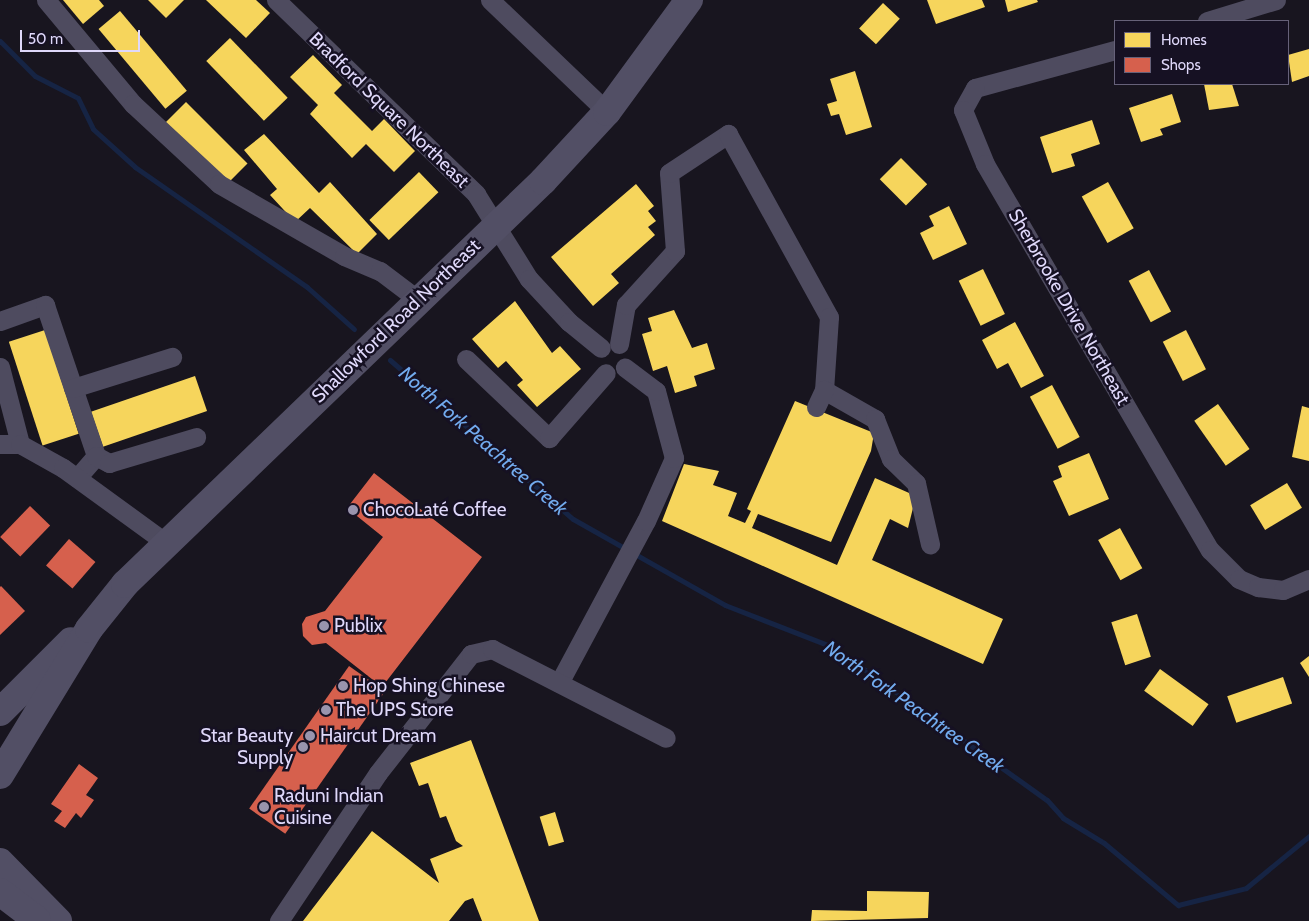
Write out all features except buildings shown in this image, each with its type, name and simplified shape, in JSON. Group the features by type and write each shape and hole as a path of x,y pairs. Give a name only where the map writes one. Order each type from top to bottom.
{"street":[{"path":"46,0 133,104 219,184 344,256 380,271 418,300"},
{"name":"Bradford Square Northeast","path":"276,0 476,194 529,279 586,336 610,346"},
{"path":"490,0 607,112"},
{"name":"Shallowford Road Northeast","path":"0,775 89,629 165,542 496,225 607,112 689,0"},
{"path":"1210,20 1276,0"},
{"name":"Sherbrooke Drive Northeast","path":"1114,50 975,88 963,110 985,164 1210,550 1239,579 1258,587 1282,590 1309,579"},
{"path":"610,346 627,352 625,368 616,374 606,373 597,361 610,346 626,305 675,251 669,173 728,134 829,318 824,390 816,407"},
{"path":"0,320 45,305 96,456 109,463 196,437"},
{"path":"73,388 172,357"},
{"path":"466,359 549,438 606,373"},
{"path":"0,367 20,444"},
{"path":"559,683 600,610 646,521 674,458 656,391 625,368"},
{"path":"824,390 875,419 891,459 916,483 930,544"},
{"path":"0,444 20,444 77,478 165,542"},
{"path":"77,478 96,456"},
{"name":"Shallowford Road Northeast","path":"0,712 54,654 89,629"},
{"path":"279,921 378,773 471,654 492,650 666,738"},
{"path":"0,862 44,920"},
{"path":"0,892 44,920"},
{"path":"0,914 44,920"}],"waterway":[{"name":"North Fork Peachtree Creek","path":"0,41 35,76 78,98 93,129 135,167 307,287 354,329"},
{"name":"North Fork Peachtree Creek","path":"390,360 573,519 725,605 833,647 1047,800 1063,818 1104,843 1178,905 1246,888 1309,836"}],"place":[{"name":"ChocoLaté Coffee","path":"353,510"},
{"name":"Publix","path":"324,626"},
{"name":"Hop Shing Chinese","path":"343,686"},
{"name":"The UPS Store","path":"326,710"},
{"name":"Haircut Dream","path":"310,736"},
{"name":"Star Beauty Supply","path":"303,747"},
{"name":"Raduni Indian Cuisine","path":"264,807"}]}
